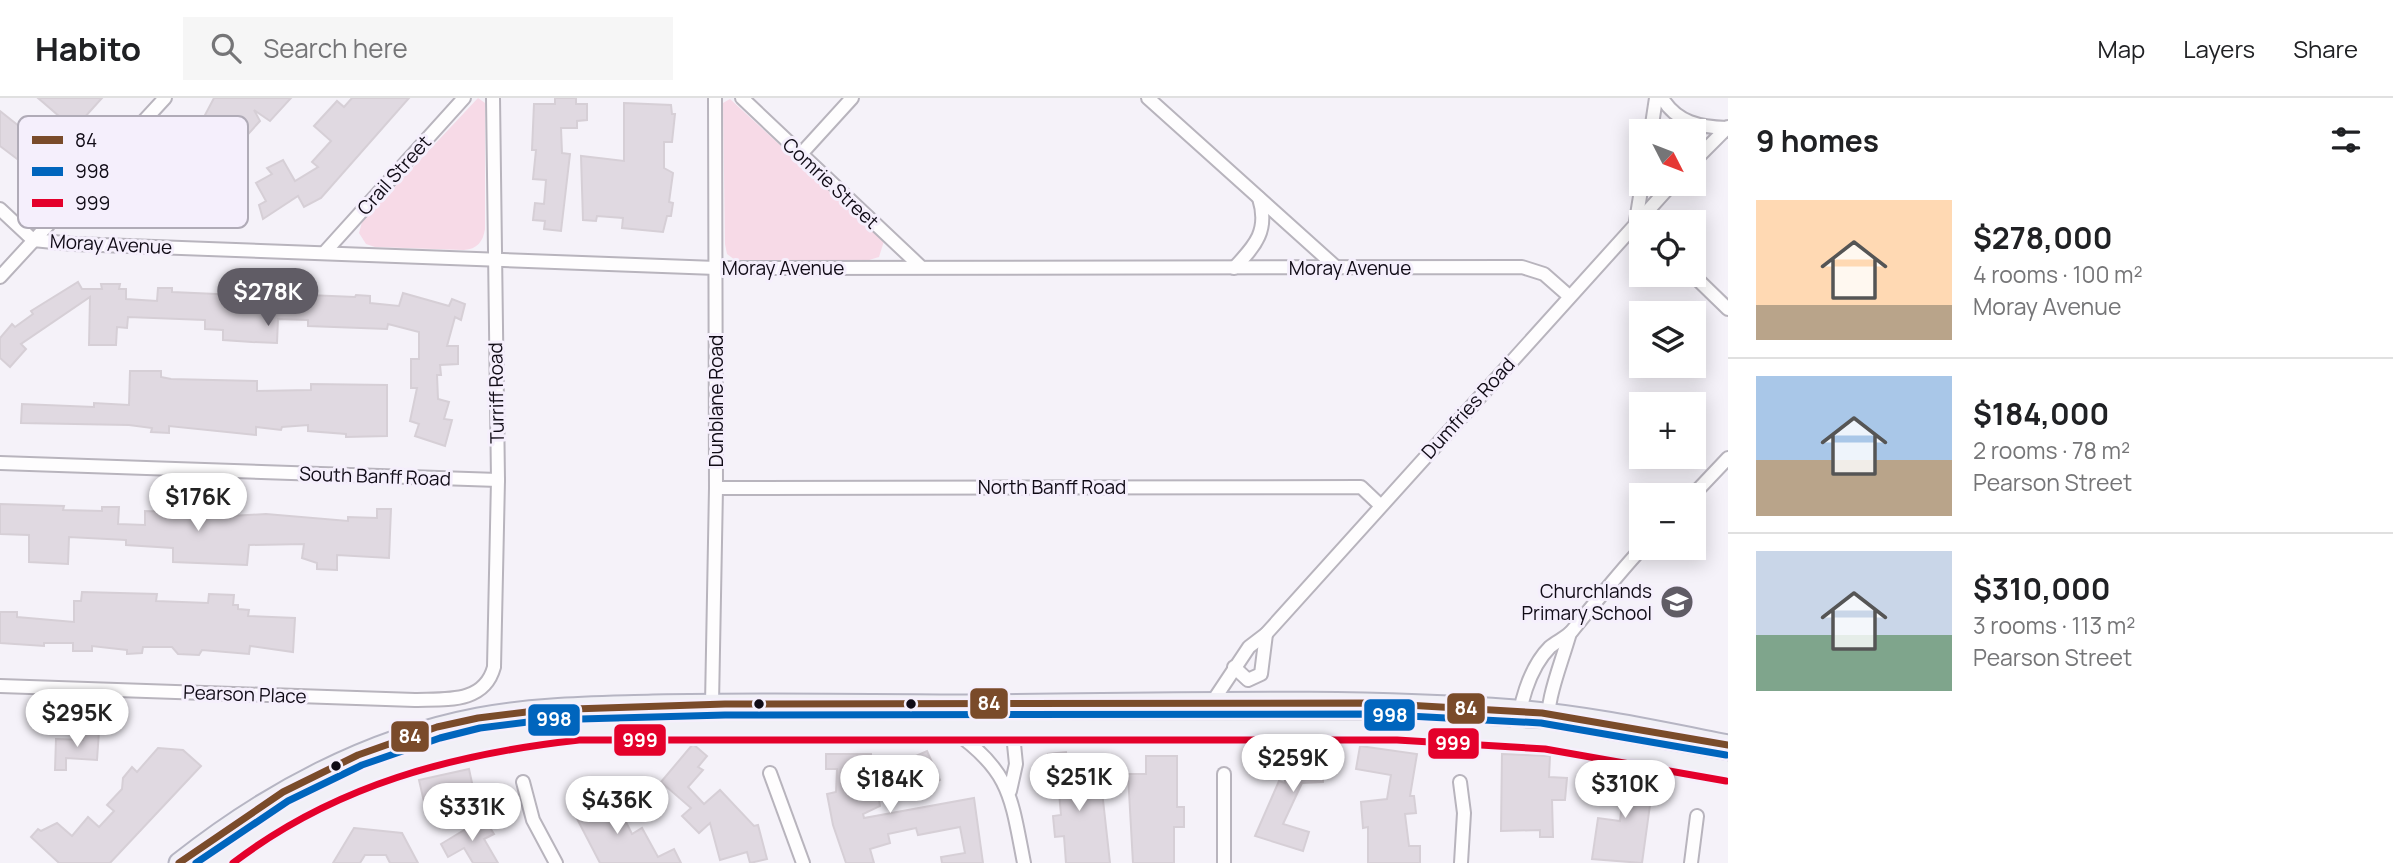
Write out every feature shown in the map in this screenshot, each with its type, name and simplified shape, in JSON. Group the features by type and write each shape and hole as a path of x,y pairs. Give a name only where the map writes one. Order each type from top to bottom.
{"main road":[{"path":"179,863 249,813 310,776 386,743 474,719 540,708 712,704 1391,704 1518,710 1609,721 1728,744"},
{"path":"216,863 281,818 379,770 427,754 497,739 578,729 1397,730 1546,739 1728,771"}],"street":[{"path":"148,116 165,98"},
{"name":"Crail Street","path":"324,253 464,98"},
{"name":"Turriff Road","path":"486,685 494,667 498,480 493,259 493,98"},
{"name":"Dunblane Road","path":"712,704 716,488 715,98"},
{"name":"Comrie Street","path":"741,98 921,267"},
{"path":"801,154 852,98"},
{"path":"1148,98 1337,268"},
{"path":"1653,119 1656,98"},
{"path":"1662,98 1672,112 1693,124 1727,127"},
{"path":"1706,149 1727,127"},
{"name":"Dumfries Road","path":"1650,210 1662,196"},
{"path":"1234,268 1252,248 1261,231 1264,215 1259,198"},
{"name":"Moray Avenue","path":"0,209 18,226"},
{"name":"Moray Avenue","path":"20,228 33,240 716,268 1522,267 1544,274 1569,296"},
{"path":"0,277 44,228"},
{"name":"Dumfries Road","path":"1211,704 1250,647 1266,634 1569,296 1629,233"},
{"path":"1705,287 1728,309"},
{"path":"1704,483 1728,458"},
{"name":"South Banff Road","path":"0,463 498,480"},
{"name":"North Banff Road","path":"716,488 1361,487 1380,505"},
{"path":"1546,739 1546,714 1555,673 1570,633 1600,593 1631,560"},
{"path":"1516,737 1518,710 1538,663 1551,647 1570,633"},
{"path":"1234,667 1248,680 1261,674 1266,634"},
{"name":"Pearson Place","path":"0,686 415,700 468,696 486,685"},
{"path":"1010,705 1016,764 1010,791 1024,863"},
{"path":"952,730 984,755 1010,791"},
{"path":"770,773 803,863"},
{"path":"1224,774 1224,863"},
{"path":"523,782 533,820 556,863"},
{"path":"1460,782 1464,813 1461,863"},
{"path":"1691,863 1698,816"}],"shaded area":[{"path":"478,98 485,103 485,229 481,241 464,250 375,247 366,244 359,233 362,222"},
{"path":"730,99 884,241 879,257 869,260 735,260 727,254 723,103"}],"building":[{"path":"38,98 102,98 86,116 59,116"},
{"path":"214,98 291,98 270,121 254,110 260,121 248,134 248,116 205,116"},
{"path":"352,98 409,98 321,198 304,207 298,196 263,219 259,205 266,201 256,183 272,174 267,168 283,160 295,181 318,167 312,162 331,141 314,126 337,101 344,107"},
{"path":"555,98 576,98 576,104 587,104 587,120 577,121 577,128 561,128 562,153 570,154 561,231 544,229 545,221 533,220 535,203 544,204 546,180 533,179 536,150 532,150 534,104 555,104"},
{"path":"624,103 671,105 672,114 675,114 672,142 664,142 664,168 673,173 669,202 673,203 671,216 667,216 663,232 622,228 623,218 597,216 596,221 583,220 581,156 624,161"},
{"path":"0,111 18,125 18,160 0,146"},
{"path":"78,282 82,289 102,289 101,284 120,284 119,289 126,289 126,299 157,301 158,288 172,288 172,292 309,298 309,295 370,296 370,303 399,306 403,293 449,306 452,299 465,304 461,320 455,317 447,346 458,346 458,364 440,365 441,375 437,375 438,399 449,402 444,419 452,420 445,446 415,436 419,424 410,421 417,388 411,388 411,359 419,359 419,332 388,324 387,329 308,326 308,320 278,319 277,343 223,340 223,330 205,329 205,320 128,317 127,328 117,327 116,345 89,345 90,297 21,344 26,349 10,367 0,358 0,338 12,324 15,327 33,314 31,311"},
{"path":"130,371 161,371 161,377 171,379 257,381 257,391 311,390 311,384 387,385 387,436 346,437 346,434 308,431 308,425 282,427 281,430 256,427 256,435 169,426 169,433 151,432 152,428 129,425 21,423 22,404 94,407 94,403 129,405"},
{"path":"0,504 64,506 63,510 102,511 102,507 119,507 118,524 145,525 145,511 171,512 171,506 231,512 231,516 266,514 348,521 348,517 377,518 377,509 391,509 389,558 337,555 337,570 317,569 317,563 302,558 304,544 249,545 247,565 173,562 173,548 126,545 126,540 69,537 68,564 29,562 29,535 0,534"},
{"path":"82,592 157,594 156,601 208,603 209,594 234,595 233,605 238,605 238,609 249,610 248,616 295,618 293,652 250,646 249,654 202,650 199,655 178,654 172,647 143,647 142,653 127,654 127,650 92,646 92,651 73,651 73,643 44,643 44,646 0,643 0,612 17,612 17,617 74,622 74,601 81,601"},
{"path":"84,730 99,731 97,760 66,758 66,770 55,770 56,739 83,740"},
{"path":"693,744 707,756 698,767 703,770 688,787 704,804 720,790 754,826 758,825 767,859 750,863 747,852 720,860 710,823 699,833 682,816 691,808 661,782"},
{"path":"1360,746 1417,754 1410,796 1414,796 1416,813 1405,814 1409,846 1420,846 1420,863 1368,863 1368,827 1363,828 1361,802 1387,799 1391,775 1356,769"},
{"path":"1284,747 1332,747 1332,759 1323,760 1323,782 1302,783 1283,824 1309,832 1303,851 1255,836 1279,781 1285,783"},
{"path":"158,748 183,750 201,766 110,863 59,863 31,837 38,829 41,831 57,823 72,836 88,817 99,827 114,811 107,805 122,789 123,778 132,767 137,772"},
{"path":"927,751 940,780 922,788 915,773 901,779 895,765"},
{"path":"1066,752 1068,772 1091,769 1094,792 1102,791 1110,863 1066,863 1064,836 1055,837 1053,816 1061,815 1059,792 1052,793 1048,754"},
{"path":"826,754 871,754 871,785 876,784 880,806 863,814 864,818 974,798 983,863 942,863 941,857 965,853 960,827 918,835 916,828 888,834 890,843 870,849 874,863 846,863 833,825 827,794 836,792 837,769 826,769"},
{"path":"1502,754 1550,756 1549,777 1567,778 1565,800 1552,800 1553,837 1540,837 1540,830 1501,831"},
{"path":"1146,756 1177,756 1177,807 1184,807 1184,827 1174,827 1174,863 1133,863 1128,774 1146,774"},
{"path":"469,769 477,806 459,810 457,799 425,806 419,780"},
{"path":"1608,771 1654,776 1642,863 1592,859 1598,818 1620,821 1623,795 1605,793"},
{"path":"612,794 632,834 642,828 658,857 674,849 681,863 600,863 574,813"},
{"path":"484,818 494,834 484,839 498,863 473,863 464,848 448,857 441,844"},
{"path":"354,828 402,833 418,863 390,863 386,855 365,855 360,863 333,863"}],"transit line":[{"name":"84","path":"179,863 283,792 358,755 437,727 478,718 543,710 725,704 1372,703 1542,713 1728,745"},
{"name":"998","path":"196,863 288,801 362,765 440,738 480,728 544,720 725,715 1371,714 1541,723 1726,755"},
{"name":"999","path":"233,863 272,836 354,793 397,778 486,754 579,740 1397,740 1545,749 1726,781"}],"place":[{"name":"Churchlands Primary School","path":"1677,602"}]}
